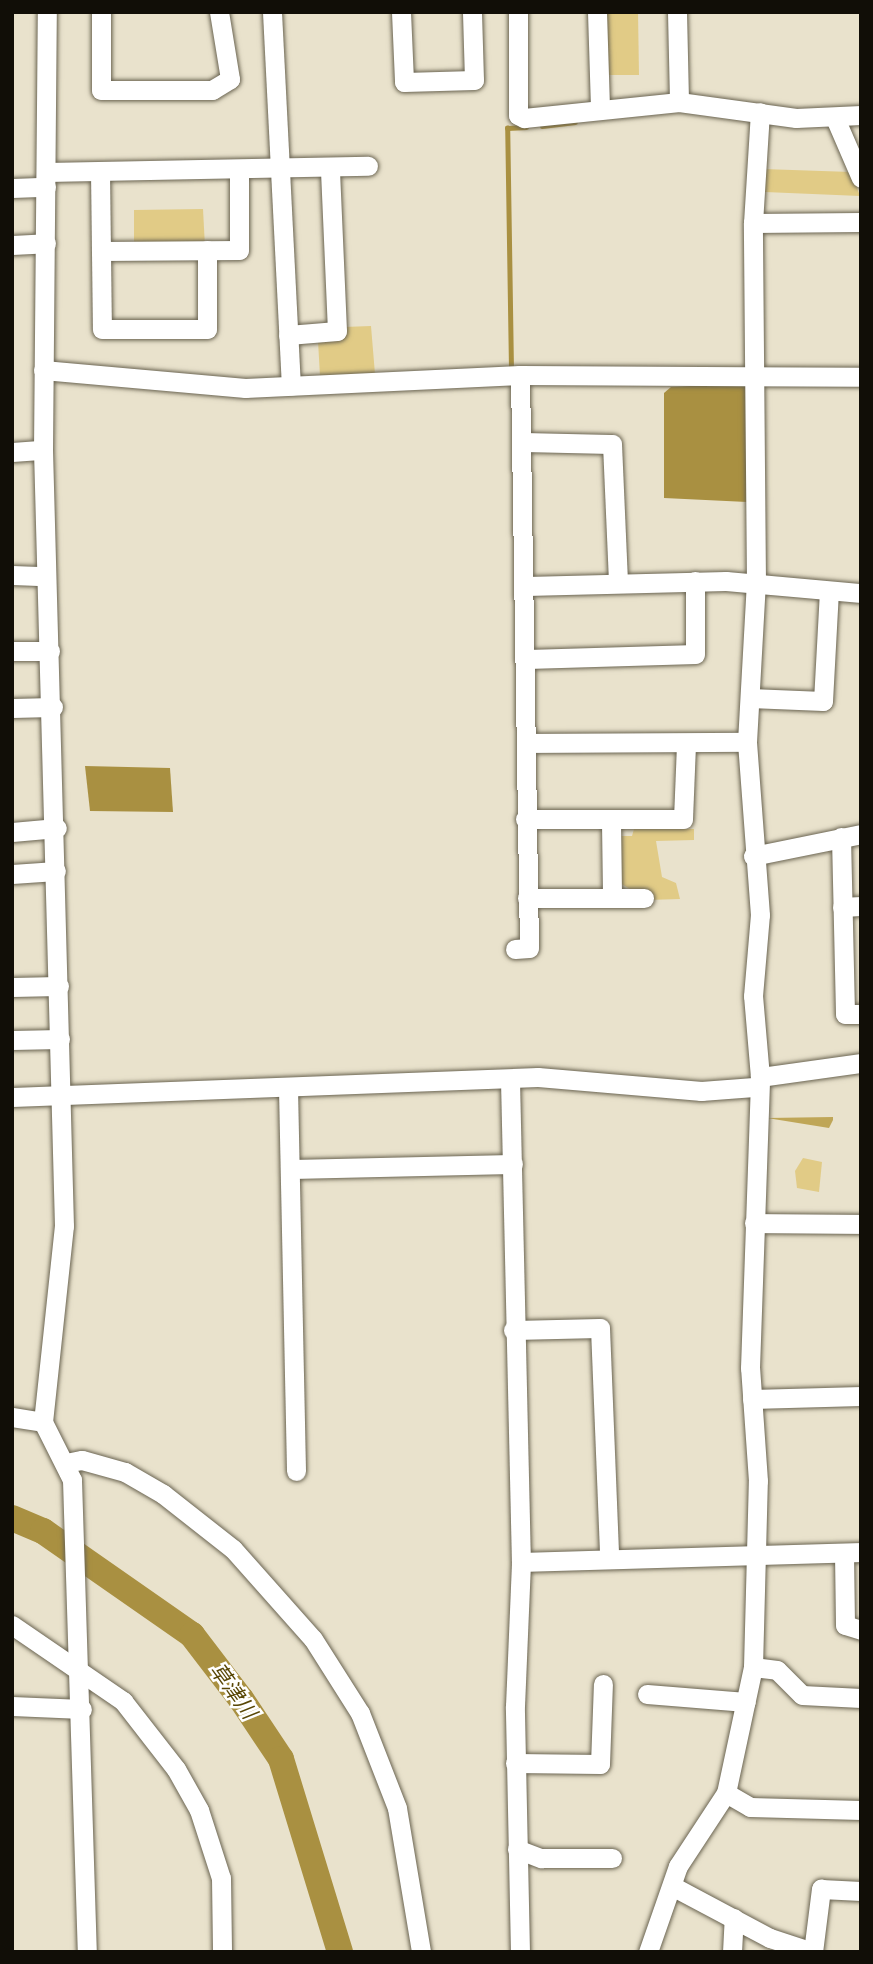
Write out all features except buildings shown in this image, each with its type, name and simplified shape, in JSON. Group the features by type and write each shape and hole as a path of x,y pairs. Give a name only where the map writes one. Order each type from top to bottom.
{"street":[{"path":"47,12 43,450 45,576 57,828 60,1039 64,1095 64,1226 48,1353 43,1422 69,1471 81,1666 87,1952"},
{"path":"101,12 102,90 225,87 219,12"},
{"path":"272,12 291,386"},
{"path":"401,12 404,82 474,80 472,12"},
{"path":"518,12 518,115 679,102 835,118 861,115"},
{"path":"597,12 600,108"},
{"path":"677,12 679,102"},
{"path":"648,1952 691,1842 726,1793 753,1667 758,1481 752,1399 757,1082 753,996 760,915 753,856 747,742 756,583 758,372 753,223 760,112"},
{"path":"835,118 861,178"},
{"path":"12,188 46,179 100,171 239,171 368,166"},
{"path":"288,335 337,331 330,168"},
{"path":"100,171 102,329 206,329 207,250"},
{"path":"101,251 239,250 239,171"},
{"path":"753,223 861,222"},
{"path":"12,244 46,243"},
{"path":"43,370 245,388 520,375 758,372 861,377"},
{"path":"515,949 529,948 525,820 528,659 520,375"},
{"path":"522,442 612,444 618,582"},
{"path":"12,452 43,450"},
{"path":"12,575 45,576"},
{"path":"528,659 695,654 695,581"},
{"path":"526,586 695,581 756,583 861,593"},
{"path":"750,698 823,701 829,590"},
{"path":"12,651 50,651"},
{"path":"12,708 53,706"},
{"path":"528,743 747,742"},
{"path":"525,820 611,822 686,817 686,744"},
{"path":"611,822 612,896"},
{"path":"12,832 57,828"},
{"path":"753,856 851,835 852,979 845,1014 861,1014"},
{"path":"12,874 56,871"},
{"path":"527,898 644,898"},
{"path":"12,987 59,986"},
{"path":"12,1040 60,1039"},
{"path":"12,1097 510,1080 701,1091 861,1063"},
{"path":"510,1080 513,1330 521,1562 516,1763 520,1952"},
{"path":"288,1088 296,1471"},
{"path":"290,1169 513,1164"},
{"path":"754,1223 861,1224"},
{"path":"513,1330 600,1328 610,1557"},
{"path":"752,1399 861,1396"},
{"path":"12,1417 43,1422"},
{"path":"69,1471 82,1460 125,1472 163,1494 233,1549 313,1639 359,1713 397,1808 421,1952"},
{"path":"521,1562 754,1553 853,1553 845,1625 861,1630"},
{"path":"12,1625 81,1666 156,1739 199,1810 220,1878 222,1952"},
{"path":"753,1667 777,1670 802,1695 861,1698"},
{"path":"516,1763 600,1764 603,1684"},
{"path":"647,1694 746,1702"},
{"path":"12,1706 82,1709"},
{"path":"726,1793 750,1807 861,1811"},
{"path":"517,1849 541,1858 612,1858"},
{"path":"672,1886 734,1918 812,1952 821,1888 861,1891"},
{"path":"732,1952 734,1918"}],"shaded area":[{"path":"604,12 638,12 639,75 606,75"},
{"path":"763,169 851,172 860,196 765,192"},
{"path":"203,209 205,247 134,247 134,210"},
{"path":"371,326 375,374 320,376 318,341 344,338 344,327"},
{"path":"749,383 747,502 664,498 664,393 671,387"},
{"path":"85,766 170,768 173,812 90,811"},
{"path":"634,829 694,829 694,840 656,841 662,877 676,883 680,899 648,900 620,883 620,836 632,836"},
{"path":"833,1117 833,1120 829,1128 767,1118"},
{"path":"803,1158 822,1162 819,1192 797,1188 795,1171"}],"waterway":[{"path":"542,126 575,122"},
{"path":"511,370 507,128 526,127"},
{"name":"草津川","path":"12,1518 43,1531 192,1635 241,1699 281,1759 340,1952"}]}
